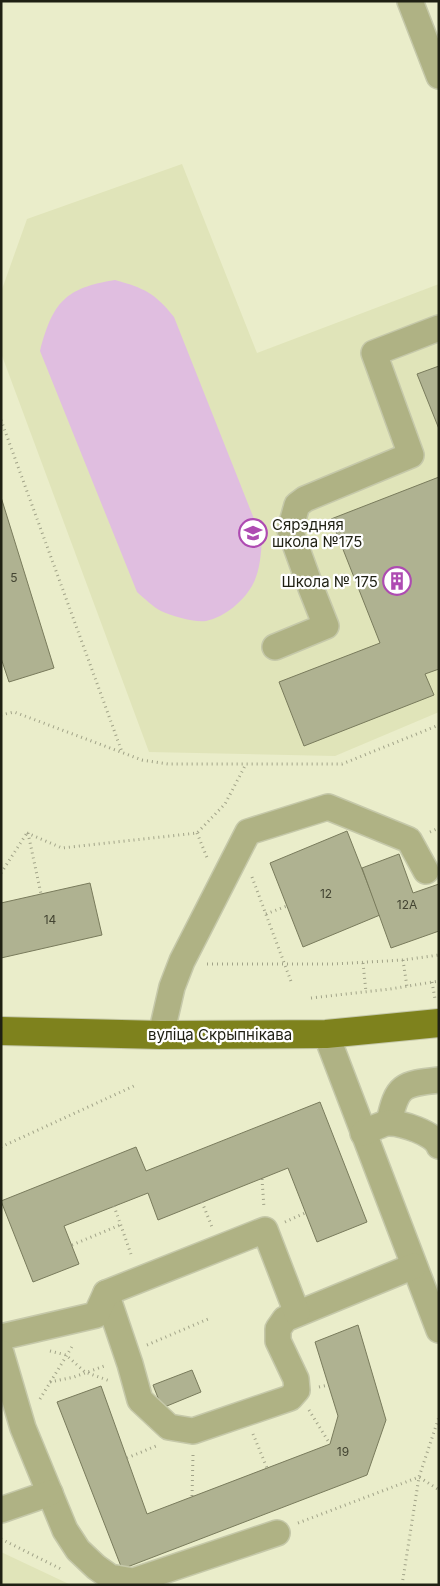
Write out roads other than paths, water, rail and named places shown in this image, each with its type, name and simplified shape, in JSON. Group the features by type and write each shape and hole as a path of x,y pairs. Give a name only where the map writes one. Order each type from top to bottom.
{"main road":[{"name":"вуліца Скрыпнікава","path":"1,1031 161,1035 326,1034 439,1024"}],"lane":[{"path":"410,1 439,76"},
{"path":"275,647 326,626 290,530 297,505 305,499 411,455 374,353 439,328"},
{"path":"161,1035 172,987 182,961 248,832 328,807 409,840 426,871"},
{"path":"326,1034 439,1330"},
{"path":"389,1122 393,1103 403,1087 412,1083 439,1080"},
{"path":"363,1133 389,1122 423,1131 432,1136 439,1146"},
{"path":"1,1337 101,1304 140,1279 265,1230 297,1313"},
{"path":"101,1304 126,1353 140,1400 169,1427 194,1431 290,1398 297,1390 296,1379 278,1341 278,1329 284,1319 414,1266"},
{"path":"1,1353 23,1428 64,1530 78,1550 110,1577 133,1581 277,1533"},
{"path":"1,1510 50,1493"}],"place":[{"name":"Сярэдняя школа №175","path":"253,533"},
{"name":"Школа № 175","path":"397,581"}]}
